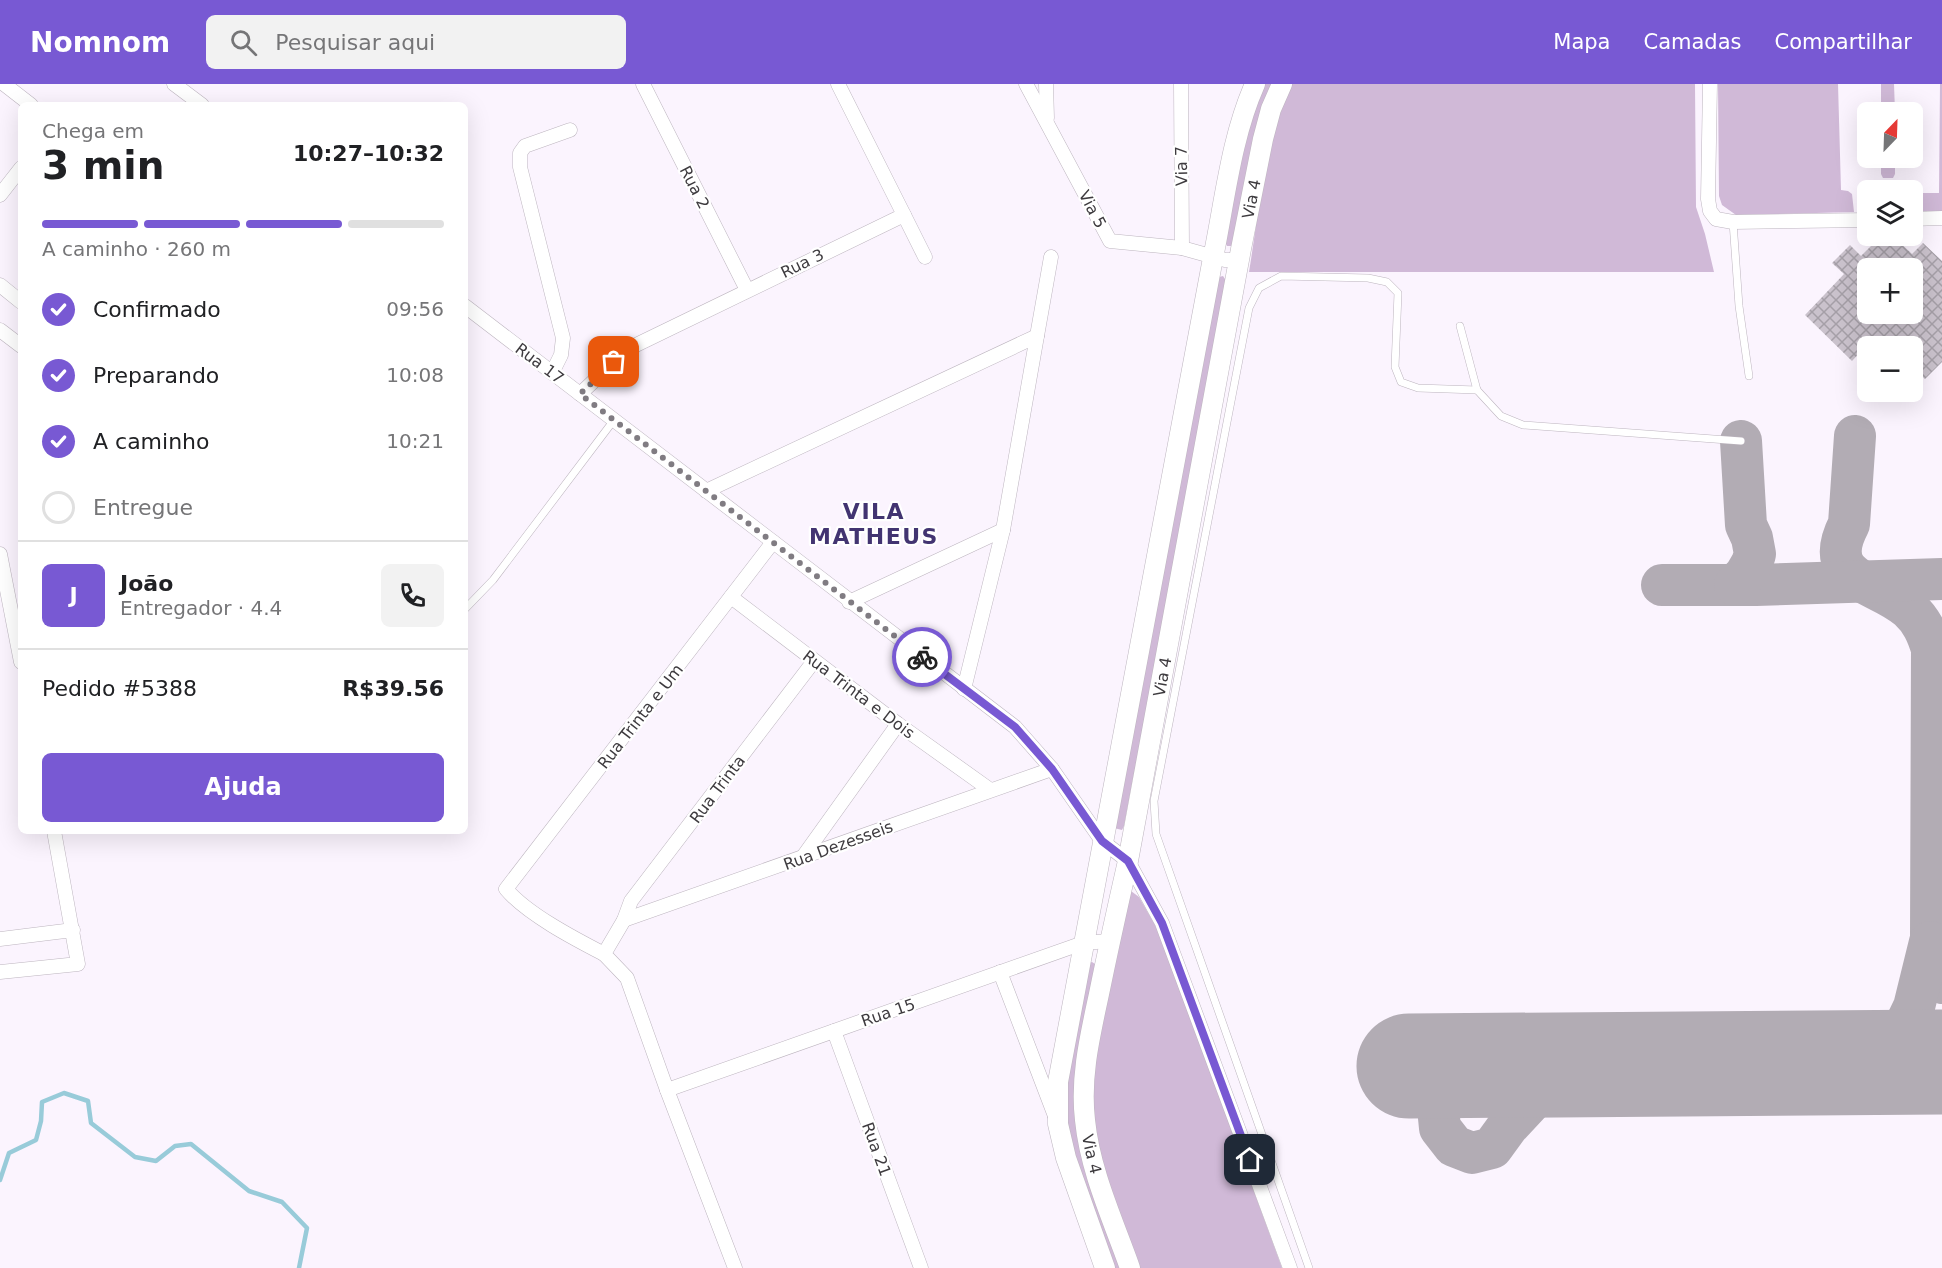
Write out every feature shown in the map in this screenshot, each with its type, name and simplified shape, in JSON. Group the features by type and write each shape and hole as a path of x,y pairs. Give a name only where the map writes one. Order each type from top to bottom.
{"street":[{"path":"4,84 27,102"},
{"path":"174,84 198,102"},
{"name":"Rua 2","path":"643,84 747,290"},
{"path":"838,84 925,257"},
{"name":"Via 5","path":"1026,84 1110,241 1182,248 1213,258 1239,260"},
{"path":"1046,84 1047,122"},
{"name":"Via 7","path":"1181,84 1182,248"},
{"name":"Via 4","path":"1105,1268 1066,1158 1058,1124 1058,1082 1213,258 1239,128 1245,105 1255,84"},
{"name":"Via 4","path":"1130,1268 1095,1171 1085,1120 1083,1092 1087,1056 1109,941 1128,861 1263,139 1271,109 1282,84"},
{"path":"1710,84 1707,199 1710,211 1716,219 1733,222 1857,220"},
{"path":"552,373 561,355 563,338 520,167 520,153 525,146 570,130"},
{"path":"0,195 18,172"},
{"name":"Rua 3","path":"580,394 636,345 904,215"},
{"path":"1923,219 1942,218"},
{"path":"964,688 1003,530 1051,257"},
{"path":"0,285 18,300"},
{"name":"Rua 17","path":"468,308 1015,727 1052,769 1102,841 1128,861"},
{"path":"0,330 18,344"},
{"path":"706,491 1037,336"},
{"path":"849,602 1003,530"},
{"name":"Rua Trinta e Um","path":"604,954 564,933 513,897 506,889 773,542"},
{"path":"0,554 18,647"},
{"name":"Rua Trinta e Dois","path":"731,597 898,724 989,789"},
{"name":"Rua Trinta","path":"624,920 631,901 814,661"},
{"path":"802,858 898,724"},
{"name":"Rua Dezesseis","path":"624,920 989,789 1052,769"},
{"path":"0,972 78,964 55,834"},
{"path":"1128,861 1162,923 1290,1268"},
{"path":"624,920 604,954 627,978 735,1268"},
{"path":"0,939 73,930"},
{"name":"Rua 15","path":"668,1090 1083,943 1109,941"},
{"path":"1000,972 1058,1124"},
{"name":"Rua 21","path":"834,1031 921,1268"}],"lane":[{"path":"1733,222 1739,306 1749,376"},
{"path":"1309,1268 1156,834 1154,801 1249,308 1259,288 1281,276 1368,278 1387,282 1398,292 1395,367 1401,382 1418,388 1477,390"},
{"path":"1460,326 1477,390 1501,416 1523,425 1741,441"},
{"path":"468,606 493,580 614,420"}],"shaded area":[{"path":"1262,84 1273,84 1234,243 1227,246 1225,242 1246,132"},
{"path":"1291,84 1695,84 1696,207 1714,272 1249,272 1269,151 1282,105"},
{"path":"1718,84 1838,84 1841,190 1852,194 1854,212 1736,215 1722,205 1719,196"},
{"path":"1881,84 1894,84 1895,102 1881,102"},
{"path":"1940,84 1942,84 1942,211 1923,212 1923,193 1939,193"},
{"path":"1881,168 1895,168 1893,178 1883,178"},
{"path":"1223,276 1227,282 1122,830 1114,828 1219,277"},
{"path":"1127,888 1139,897 1159,932 1282,1268 1139,1268 1100,1157 1094,1128 1093,1063"},
{"path":"1092,962 1095,968 1076,1116 1123,1268 1113,1268 1079,1175 1066,1116 1068,1074 1088,963"}],"building":[{"path":"1923,243 1942,261 1942,362 1925,379 1923,377 1923,336 1857,336 1857,356 1852,361 1805,315 1844,274 1832,263 1850,245 1861,256 1871,246 1904,246 1912,254 1923,246"}],"waterway":[{"path":"0,1180 9,1153 36,1140 41,1121 42,1102 64,1093 88,1101 91,1123 135,1157 156,1161 175,1146 191,1144 249,1191 282,1202 307,1228 299,1268"}],"taxiway":[{"path":"1855,436 1849,524 1842,543 1841,558 1856,578 1909,609 1924,628 1932,649 1931,936 1942,983"},
{"path":"1735,585 1745,575 1755,554 1752,538 1746,525 1741,441"},
{"path":"1662,585 1756,585 1942,579"},
{"path":"1874,1063 1899,1038 1914,1007 1930,942"},
{"path":"1434,1066 1440,1128 1454,1146 1472,1153 1492,1148 1508,1126 1538,1094 1591,1065"}],"runway":[{"path":"1409,1066 1942,1062"}],"way so far":[{"path":"614,362 580,394 922,657"}],"district":[{"name":"VILA MATHEUS","path":"874,524"}],"route":[{"path":"922,657 1015,727 1052,769 1102,841 1128,861 1162,923 1250,1160"}]}
